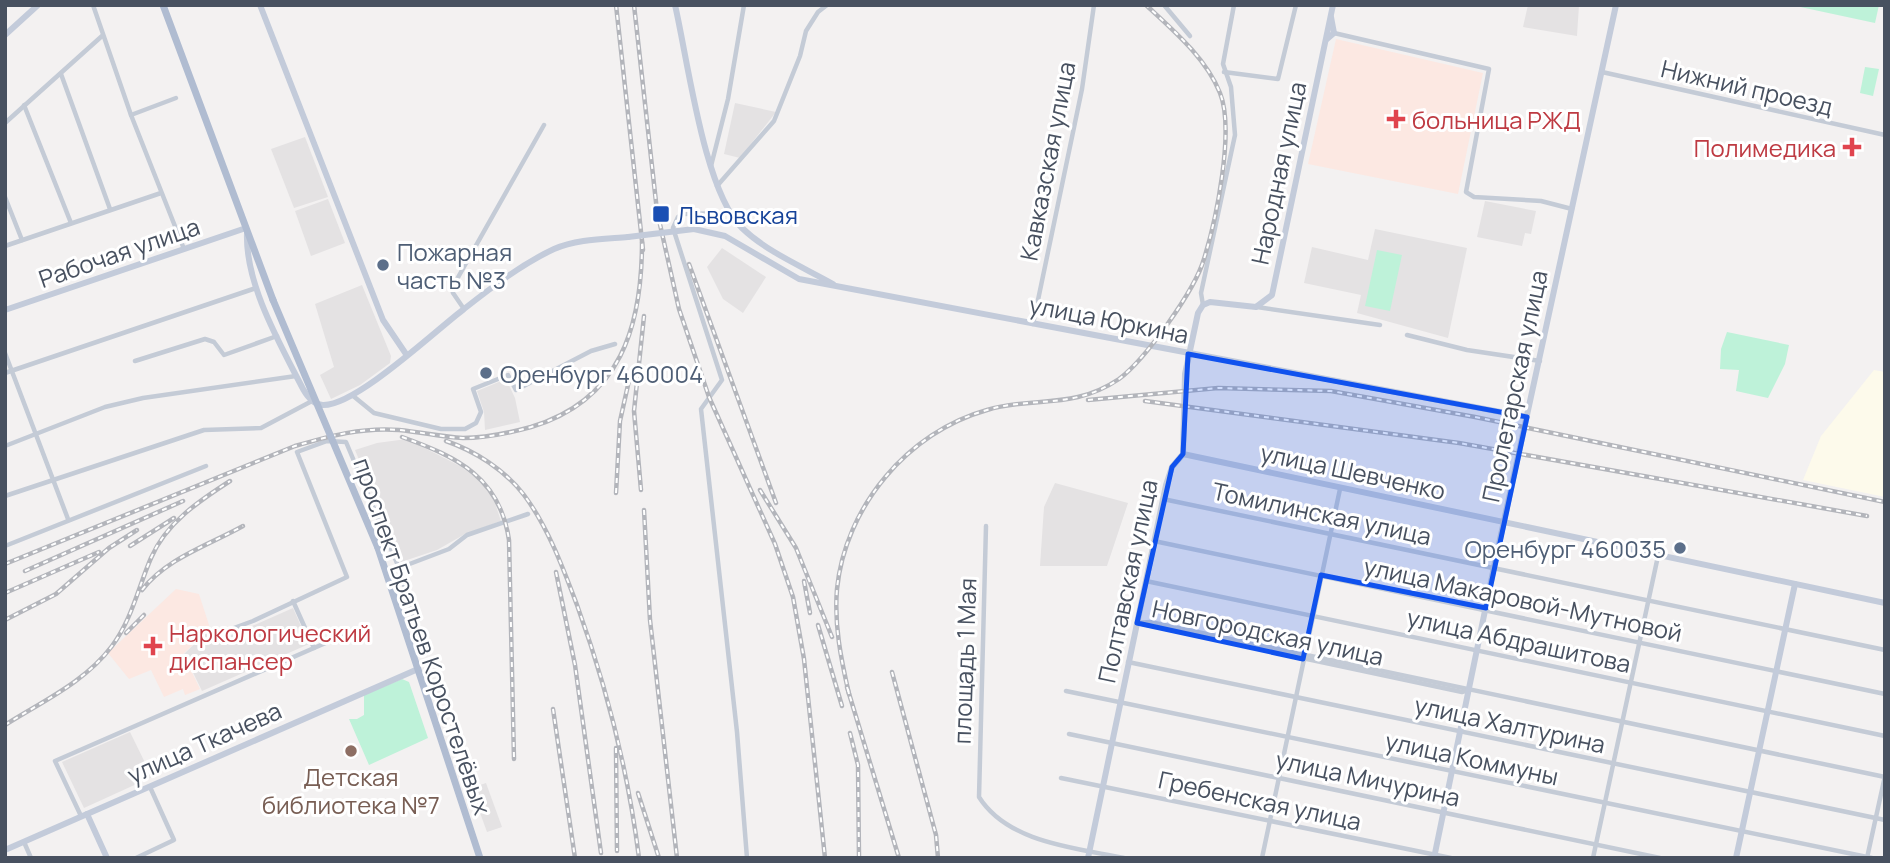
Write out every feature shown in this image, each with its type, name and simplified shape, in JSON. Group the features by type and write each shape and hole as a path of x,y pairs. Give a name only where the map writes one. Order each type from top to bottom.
{"main road":[{"path":"5,35 38,5"},
{"name":"проспект Братьев Коростелёвых","path":"163,5 273,300 378,548 480,858"},
{"path":"260,5 383,320 406,354"},
{"path":"675,5 711,167 716,186 729,213 751,236 838,286"},
{"name":"Народная улица","path":"1256,307 1272,295 1333,5"},
{"name":"Пролетарская улица","path":"1434,856 1616,5"},
{"name":"Народная улица","path":"1331,17 1334,33"},
{"path":"1327,39 1334,33"},
{"name":"улица Юркина","path":"464,309 511,274 554,249 575,243 694,229 725,236 785,273 838,286 1527,417"},
{"name":"проспект Братьев Коростелёвых","path":"247,231 248,262 256,288 297,376 312,401"},
{"name":"Рабочая улица","path":"5,310 247,231"},
{"path":"248,262 257,258"},
{"path":"785,273 792,272 793,261"},
{"path":"1203,305 1217,302 1256,307"},
{"name":"Полтавская улица","path":"1089,854 1163,499 1172,467 1183,454 1184,383 1188,354 1203,305"},
{"path":"312,401 326,405 351,394 464,309"},
{"name":"улица Шевченко","path":"1183,454 1885,603"},
{"path":"1736,858 1795,584"},
{"name":"улица Ткачева","path":"5,850 418,669"},
{"path":"84,815 107,858"}],"street":[{"path":"93,5 131,115 184,250"},
{"path":"711,167 728,99 744,5"},
{"path":"716,186 774,121 796,68 806,31 818,12 827,5"},
{"name":"Кавказская улица","path":"1033,324 1083,89 1094,5"},
{"path":"1234,5 1224,72 1274,80 1280,77 1296,5"},
{"path":"1167,6 1190,36"},
{"path":"1334,33 1489,69 1466,191 1474,197 1541,201 1573,209"},
{"path":"5,123 102,36"},
{"name":"Полтавская улица","path":"1203,305 1201,293 1235,135 1231,87 1224,72"},
{"name":"Нижний проезд","path":"1602,72 1885,135"},
{"path":"61,74 110,209"},
{"path":"131,115 176,98"},
{"path":"24,105 71,223"},
{"path":"464,309 453,293 453,288 544,125"},
{"path":"5,246 161,192"},
{"path":"5,197 22,240"},
{"path":"729,213 683,214 673,228 722,380 701,409 747,858"},
{"path":"5,373 256,288"},
{"path":"1256,307 1380,325"},
{"path":"1407,335 1467,350 1540,361"},
{"path":"135,361 205,339 214,342 224,355 278,336"},
{"path":"351,394 374,413 441,429 465,429 476,423 481,412 473,389 508,375 516,390 591,351 615,344"},
{"path":"5,353 38,433 68,519"},
{"path":"5,446 105,407 143,398 297,376"},
{"path":"5,496 204,430 261,429 312,401"},
{"path":"223,632 347,577 297,452 327,441 346,442 398,568 418,630 410,644"},
{"path":"5,546 206,466"},
{"path":"1262,858 1340,489"},
{"name":"Томилинская улица","path":"1163,499 1885,650"},
{"path":"398,568 440,553 467,536 528,514"},
{"name":"площадь 1 Мая","path":"986,526 979,797 989,810 1022,833 1089,854"},
{"name":"улица Макаровой-Мутновой","path":"1154,541 1486,608 1885,694"},
{"path":"1593,858 1620,722 1658,556"},
{"name":"улица Абдрашитова","path":"1146,581 1885,736"},
{"path":"293,601 314,648"},
{"name":"Новгородская улица","path":"1137,623 1150,622 1304,653 1885,776"},
{"name":"Новгородская улица","path":"1137,623 1462,692 1469,690"},
{"path":"84,815 55,761 356,630"},
{"name":"улица Халтурина","path":"1128,662 1885,820"},
{"name":"улица Коммуны","path":"1066,691 1869,857"},
{"name":"улица Мичурина","path":"1069,734 1660,858"},
{"path":"1869,857 1885,776"},
{"name":"Гребенская улица","path":"1061,778 1451,858"},
{"path":"136,858 174,840 150,787"},
{"path":"24,842 30,858"},
{"path":"1089,854 1124,858"}],"highlighted area":[{"path":"1188,354 1527,417 1486,608 1321,575 1303,659 1137,623 1172,467 1183,454"}],"shaded area":[{"path":"1528,5 1579,5 1577,36 1523,27"},
{"name":"больница РЖД","path":"1336,39 1483,73 1458,194 1308,164"},
{"path":"735,103 776,112 740,158 724,154"},
{"path":"305,137 328,197 294,208 271,149"},
{"path":"328,199 345,243 311,256 295,211"},
{"path":"1485,201 1536,211 1531,234 1525,233 1522,246 1477,237"},
{"path":"1375,229 1467,248 1448,338 1357,313 1361,295 1304,283 1312,247 1368,260"},
{"path":"722,248 766,277 743,313 723,299 707,267"},
{"path":"362,285 391,356 390,363 360,385 331,399 320,375 334,367 315,304"},
{"path":"1874,370 1885,372 1885,497 1803,480 1821,436"},
{"path":"506,379 515,398 520,422 485,430 484,412 477,391"},
{"path":"407,439 460,466 490,488 501,521 465,534 437,550 401,562 355,450 377,443"},
{"path":"1055,483 1128,503 1107,566 1040,566 1044,507"},
{"name":"Наркологический диспансер","path":"176,589 199,594 210,628 183,654 200,689 185,695 183,689 164,697 151,670 129,679 108,653"},
{"path":"293,608 309,644 202,691 184,654 210,629 216,642"},
{"path":"130,732 152,777 84,808 62,762"},
{"path":"486,783 502,827 487,832 471,788"}],"green space":[{"path":"1791,5 1879,5 1875,23"},
{"path":"1865,67 1879,69 1873,96 1860,93"},
{"path":"1377,250 1402,255 1390,311 1365,306"},
{"path":"1727,332 1789,345 1785,364 1768,398 1736,391 1739,370 1720,369 1721,349"},
{"path":"402,679 409,682 428,738 369,765 349,719 364,715 364,695"}],"railway":[{"path":"616,5 643,250"},
{"path":"634,5 657,211 679,309 709,397 775,544 793,597 804,659 825,858"},
{"path":"849,694 837,629 837,589 853,530 867,502 885,477 931,436 958,421 1004,406 1086,395 1119,379 1155,341 1180,306 1199,272 1214,222 1222,176 1226,129 1224,109 1220,93 1206,68 1188,45 1146,5"},
{"path":"5,564 295,446 321,439 385,429 463,438 481,437 531,427 562,415 586,399 606,379 620,356 631,330 637,303 642,242"},
{"path":"689,264 776,503"},
{"path":"641,490 634,411 644,316"},
{"path":"616,493 620,421 630,376"},
{"path":"1088,400 1218,388 1331,391 1475,417 1885,502"},
{"path":"1145,401 1459,443 1867,516"},
{"path":"402,437 441,453 473,473 486,485 504,519 509,540 514,759"},
{"path":"446,441 468,450 508,477 533,507 554,548 577,605 607,698 629,793 639,858"},
{"path":"5,725 63,690 101,659 125,625 157,545 174,524 195,505 230,481"},
{"path":"760,490 796,548 832,637"},
{"path":"25,571 183,501"},
{"path":"644,510 650,620 677,858"},
{"path":"130,546 174,518"},
{"path":"142,590 176,561 243,526"},
{"path":"5,620 56,594 109,548 137,530"},
{"path":"5,593 99,552"},
{"path":"556,572 575,665 601,853"},
{"path":"804,581 810,613"},
{"path":"126,633 144,615"},
{"path":"818,625 842,706"},
{"path":"892,672 936,835 938,858"},
{"path":"847,687 899,858"},
{"path":"553,709 575,858"},
{"path":"850,733 858,765 859,858"},
{"path":"616,748 617,851"},
{"path":"638,793 659,858"}],"place":[{"name":"больница РЖД","path":"1396,119"},
{"name":"Полимедика","path":"1852,147"},
{"name":"Львовская","path":"661,214"},
{"name":"Пожарная часть №3","path":"383,265"},
{"name":"Оренбург 460004","path":"486,373"},
{"name":"Оренбург 460035","path":"1680,548"},
{"name":"Наркологический диспансер","path":"153,646"},
{"name":"Детская библиотека №7","path":"351,751"}]}
